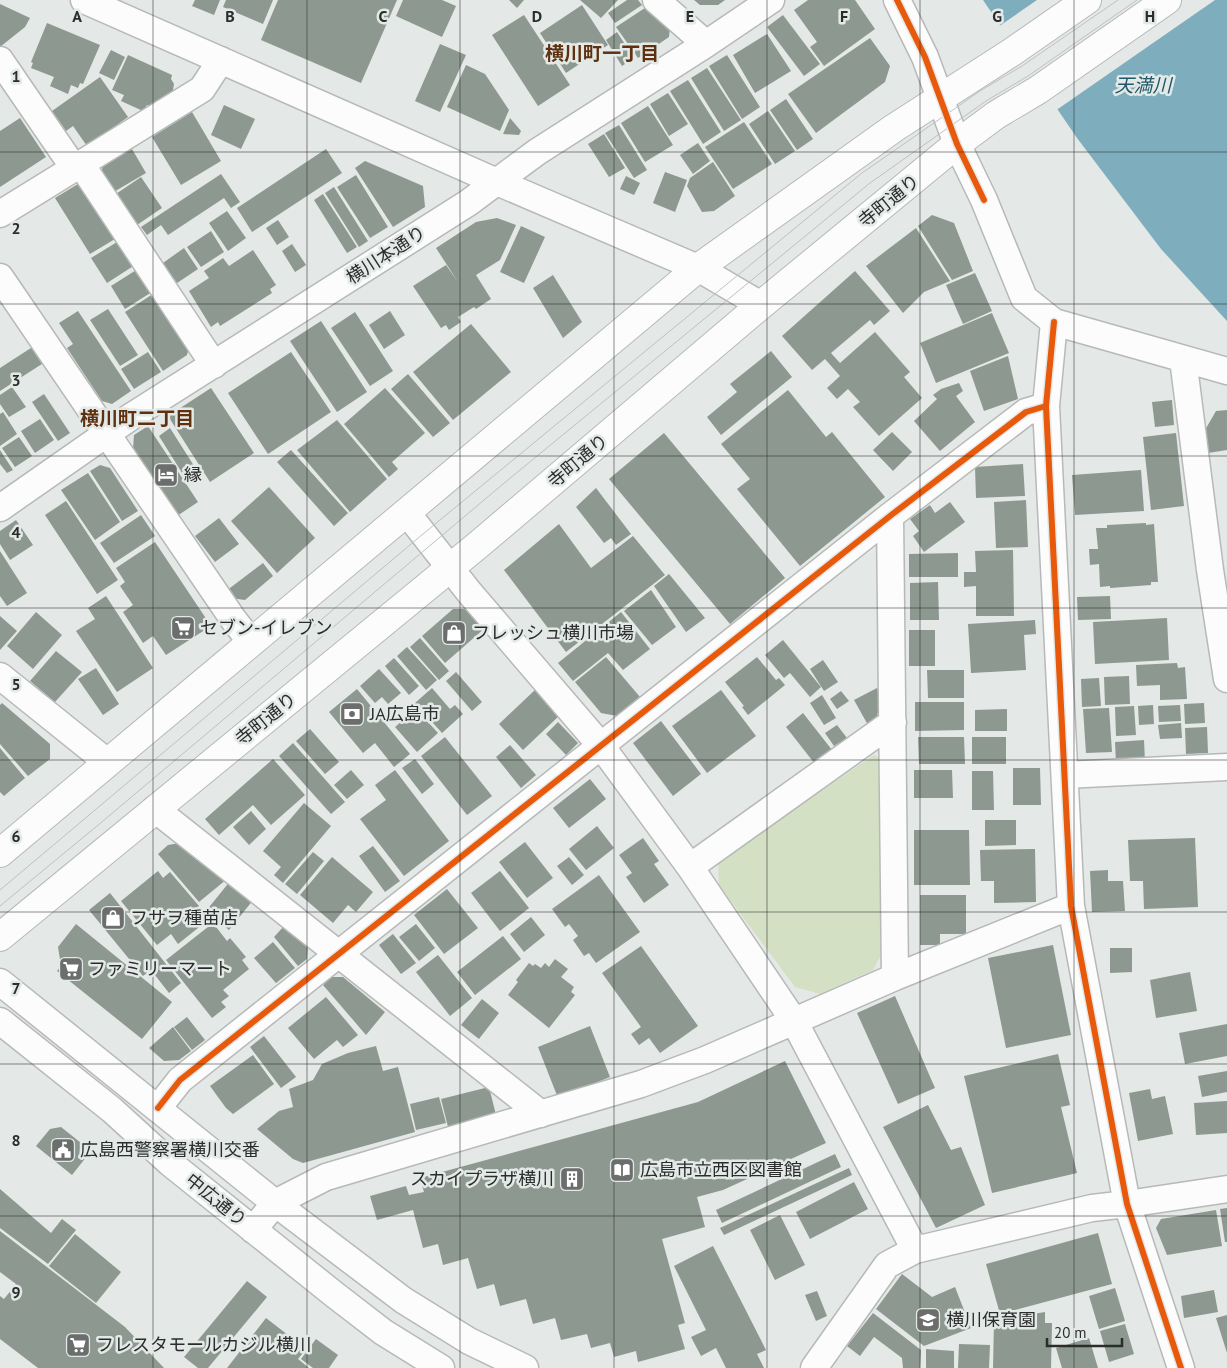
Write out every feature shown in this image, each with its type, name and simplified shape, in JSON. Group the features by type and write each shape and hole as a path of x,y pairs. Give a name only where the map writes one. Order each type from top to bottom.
{"highway":[{"path":"0,853 698,268 894,128 1012,52 1087,0"},
{"name":"寺町通り","path":"0,937 449,569 761,304 957,144 996,115 1038,90 1167,0"}],"street":[{"path":"84,0 497,182 698,268 761,304"},
{"path":"656,0 706,44"},
{"name":"横川本通り","path":"0,508 106,434 468,202 536,152 706,44 771,0"},
{"path":"897,0 925,57 957,144 984,200 1024,298 1054,322 1227,371"},
{"path":"0,60 78,166 214,365"},
{"path":"0,214 202,89 221,60"},
{"path":"0,277 233,619 251,642"},
{"path":"1054,322 1046,406 1071,906 1127,1204 1181,1368"},
{"path":"1183,359 1210,570 1227,679"},
{"path":"158,1108 180,1080 602,747 890,516 1026,412 1046,406"},
{"path":"407,513 449,569 602,747 690,867 794,1021 915,1250"},
{"path":"890,516 895,977"},
{"path":"0,676 107,762"},
{"path":"690,867 893,722"},
{"path":"1065,775 1227,767"},
{"path":"155,809 542,1114"},
{"path":"253,1230 275,1203 326,1177 641,1084 705,1060 895,977 1071,906"},
{"path":"0,982 275,1203 402,1300 469,1341 525,1368"},
{"name":"中広通り","path":"0,1021 112,1110 170,1163 253,1230 384,1332 436,1367"},
{"path":"814,1368 887,1265 915,1250 1092,1208 1227,1189"}],"green space":[{"path":"874,755 883,760 881,955 873,970 820,994 795,987 719,885 718,861"}],"water":[{"name":"天満川","path":"983,0 1227,0 1227,321 1161,249 1077,138"}],"pier":[{"path":"1037,0 1215,0 1055,111 998,27"}],"building":[{"path":"195,0 220,0 214,15 192,6"},
{"path":"226,0 273,0 263,24 223,7"},
{"path":"278,0 397,0 361,83 261,40"},
{"path":"403,0 442,0 456,6 442,37 396,16"},
{"path":"509,0 524,0 517,8"},
{"path":"580,0 618,0 601,18"},
{"path":"627,0 638,0 642,5 615,23 608,13"},
{"path":"694,0 725,0 718,5 700,5"},
{"path":"808,0 855,0 875,29 824,66 810,47 817,42 794,10"},
{"path":"0,4 30,18 25,27 0,47"},
{"path":"582,5 608,45 566,73 540,33"},
{"path":"648,6 670,27 669,37 638,58 616,27"},
{"path":"524,15 570,85 538,106 492,35"},
{"path":"783,15 820,64 804,76 767,27"},
{"path":"47,23 100,45 83,84 80,83 78,88 71,85 68,94 50,86 54,77 31,68 33,63 31,62"},
{"path":"617,32 634,58 622,66 606,40"},
{"path":"767,34 791,71 755,93 733,55"},
{"path":"870,38 890,66 885,82 816,133 788,94"},
{"path":"440,44 466,55 440,112 415,101"},
{"path":"111,50 125,57 114,80 99,73"},
{"path":"128,55 172,75 173,90 179,94 155,108 147,105 143,111 121,101 124,95 112,90"},
{"path":"727,55 760,107 742,119 709,66"},
{"path":"466,65 485,74 509,110 500,131 447,107"},
{"path":"707,68 741,120 724,131 691,78"},
{"path":"100,77 128,117 87,146 73,126 66,131 52,111"},
{"path":"688,80 721,132 703,144 670,91"},
{"path":"668,93 688,124 669,136 650,104"},
{"path":"786,99 813,139 797,150 770,110"},
{"path":"224,105 255,119 241,149 211,135"},
{"path":"648,106 673,145 645,162 621,123"},
{"path":"768,111 795,151 775,164 749,124"},
{"path":"192,112 221,161 181,185 152,137"},
{"path":"20,118 46,157 0,187 0,131"},
{"path":"510,118 521,131 519,135 503,134"},
{"path":"744,122 772,164 733,189 705,147"},
{"path":"619,125 647,170 634,178 605,133"},
{"path":"604,134 625,168 609,177 588,144"},
{"path":"698,143 710,161 693,174 680,155"},
{"path":"132,149 146,173 112,193 101,173 103,166"},
{"path":"326,149 342,173 252,232 237,208"},
{"path":"365,161 423,186 425,207 393,227 355,168"},
{"path":"713,162 735,196 714,211 702,212 687,186 690,178"},
{"path":"665,172 687,180 675,212 653,203"},
{"path":"221,174 240,202 231,208 224,198 168,235 161,225 147,235 141,227"},
{"path":"356,175 388,227 370,238 337,187"},
{"path":"626,176 640,183 634,195 620,189"},
{"path":"141,177 162,208 134,227 113,196"},
{"path":"78,184 88,186 120,236 90,254 55,198"},
{"path":"334,187 368,241 359,247 325,193"},
{"path":"323,194 357,247 347,253 314,200"},
{"path":"227,211 246,238 228,251 209,223"},
{"path":"932,215 954,223 973,271 952,280 918,226"},
{"path":"497,218 516,225 500,260 476,275 491,299 476,309 474,307 458,317 461,322 449,330 446,325 441,328 413,286 446,265 458,282 436,248 476,222"},
{"path":"278,220 289,237 277,245 266,228"},
{"path":"521,226 545,237 524,283 500,272"},
{"path":"916,228 950,281 924,292 903,313 866,266"},
{"path":"211,231 224,252 201,267 187,247"},
{"path":"122,239 138,263 107,283 91,258"},
{"path":"292,244 306,265 295,272 282,251"},
{"path":"184,248 198,269 177,283 163,263"},
{"path":"253,250 276,285 270,289 272,293 220,326 218,322 211,327 189,291 209,278 204,271 223,258 229,266"},
{"path":"141,267 155,290 125,309 111,286"},
{"path":"855,271 890,311 874,325 870,320 831,353 840,363 875,332 910,372 904,377 922,398 879,436 853,407 860,402 848,389 837,399 827,388 840,376 825,359 812,370 782,336"},
{"path":"975,273 992,311 963,324 946,285"},
{"path":"553,275 582,322 563,338 533,288"},
{"path":"156,292 190,344 187,355 163,371 125,312"},
{"path":"108,309 138,355 120,366 90,320"},
{"path":"78,311 131,391 112,404 102,401 67,348 73,344 59,323"},
{"path":"390,311 405,335 384,349 369,325"},
{"path":"355,312 393,371 370,386 331,328"},
{"path":"992,313 1009,353 936,383 920,343"},
{"path":"321,321 367,392 337,412 290,341"},
{"path":"471,324 511,372 453,420 413,372"},
{"path":"34,346 45,362 0,391 0,368"},
{"path":"771,351 792,377 721,435 707,417 737,392 730,384"},
{"path":"148,352 161,372 134,389 121,369"},
{"path":"291,352 331,412 268,454 228,393"},
{"path":"1008,356 1018,399 984,411 970,371"},
{"path":"408,374 450,423 433,437 391,389"},
{"path":"959,383 963,391 956,396 975,422 940,451 914,421 937,399 933,395 941,389"},
{"path":"12,387 26,407 9,417 0,404 0,395"},
{"path":"211,388 254,453 210,482 168,416"},
{"path":"385,388 425,433 392,462 398,469 389,477 344,424"},
{"path":"788,390 826,437 832,432 885,497 800,566 737,489 750,479 721,444"},
{"path":"44,394 70,433 58,441 32,402"},
{"path":"1172,400 1174,425 1155,427 1152,402"},
{"path":"1227,410 1227,450 1208,453 1205,430 1216,411"},
{"path":"3,412 17,434 0,446 0,414"},
{"path":"40,419 54,440 35,453 21,431"},
{"path":"337,420 387,479 350,512 297,450"},
{"path":"148,426 198,502 177,516 133,449 134,435"},
{"path":"170,428 196,469 184,476 159,436"},
{"path":"892,432 912,452 893,471 873,450"},
{"path":"664,433 785,578 730,624 609,479"},
{"path":"1176,433 1184,506 1151,510 1143,437"},
{"path":"19,437 32,456 15,467 2,448"},
{"path":"0,450 13,470 7,473 0,464"},
{"path":"291,450 348,513 334,526 277,462"},
{"path":"1023,464 1025,496 976,498 975,467"},
{"path":"100,465 110,468 138,511 122,521 90,471"},
{"path":"1141,470 1144,511 1075,515 1072,475"},
{"path":"88,473 120,522 95,540 61,490"},
{"path":"269,487 315,538 277,573 231,521"},
{"path":"596,488 631,534 616,545 611,538 604,543 576,507"},
{"path":"1026,500 1028,547 996,548 994,502"},
{"path":"66,501 118,580 97,594 45,515"},
{"path":"950,502 965,522 924,552 913,536 919,531 910,519 930,505 935,513"},
{"path":"141,515 155,536 114,563 100,543"},
{"path":"219,518 239,544 215,562 195,536"},
{"path":"16,520 33,545 10,560 0,544 0,531"},
{"path":"1146,523 1146,525 1154,524 1158,582 1151,582 1151,585 1100,587 1099,564 1090,565 1089,549 1098,549 1096,528 1107,528 1107,525"},
{"path":"559,524 591,568 633,536 665,575 566,652 504,570"},
{"path":"155,542 211,626 166,655 153,636 143,643 123,612 133,605 120,586 125,582 116,568"},
{"path":"1013,550 1014,616 976,616 976,586 964,587 964,572 976,572 975,551"},
{"path":"0,551 27,593 7,606 0,596"},
{"path":"958,553 958,577 909,577 909,554"},
{"path":"263,563 273,576 245,600 231,598 226,591"},
{"path":"669,574 705,618 686,632 654,586"},
{"path":"938,582 939,620 910,620 910,583"},
{"path":"651,590 676,627 652,645 624,611"},
{"path":"106,596 153,668 117,692 76,631 95,619 88,608"},
{"path":"1110,596 1111,619 1078,620 1077,597"},
{"path":"453,609 466,609 485,628 445,663 422,636"},
{"path":"36,612 62,635 33,669 7,646"},
{"path":"621,612 650,649 623,670 608,653 573,681 558,663"},
{"path":"0,616 17,631 0,650"},
{"path":"1167,618 1169,660 1095,664 1093,622"},
{"path":"1035,620 1036,634 1024,635 1026,670 971,673 968,624"},
{"path":"909,630 935,630 935,666 909,666"},
{"path":"420,638 449,671 439,680 410,647"},
{"path":"783,640 821,687 810,697 790,673 784,678 765,655"},
{"path":"407,647 437,680 426,690 397,656"},
{"path":"56,651 82,672 55,702 30,681"},
{"path":"606,657 640,697 617,716 601,713 575,682"},
{"path":"757,657 776,680 779,678 785,685 748,715 742,707 744,706 725,682"},
{"path":"394,658 419,686 409,695 385,666"},
{"path":"823,660 838,682 824,691 810,669"},
{"path":"1177,663 1178,668 1185,667 1187,699 1160,700 1160,685 1137,686 1136,665"},
{"path":"96,668 119,704 103,715 78,679"},
{"path":"379,669 401,693 388,704 382,697 375,703 360,686"},
{"path":"927,670 964,670 964,698 928,698"},
{"path":"456,672 482,702 472,711 446,681"},
{"path":"1129,676 1130,704 1105,705 1104,677"},
{"path":"1099,678 1101,706 1082,707 1081,679"},
{"path":"432,688 450,709 455,705 463,714 442,733 415,703"},
{"path":"877,688 885,709 877,714 880,719 868,725 854,700"},
{"path":"357,689 410,754 394,767 375,743 363,753 329,712"},
{"path":"536,689 560,715 523,750 499,724"},
{"path":"721,690 756,736 707,773 672,726"},
{"path":"841,691 849,701 837,709 830,699"},
{"path":"822,695 836,718 824,725 810,703"},
{"path":"915,702 964,702 964,730 915,731"},
{"path":"2,703 50,744 50,759 28,776 0,744 0,705"},
{"path":"1204,703 1205,723 1185,724 1184,704"},
{"path":"1153,705 1154,724 1139,725 1138,706"},
{"path":"1180,705 1181,721 1159,722 1158,706"},
{"path":"1134,706 1136,735 1116,736 1115,707"},
{"path":"1109,708 1112,752 1086,753 1083,709"},
{"path":"416,709 438,733 417,752 395,727"},
{"path":"1007,709 1007,731 975,731 975,710"},
{"path":"803,713 832,750 815,764 786,727"},
{"path":"661,721 701,774 673,796 633,743"},
{"path":"558,722 578,743 566,755 546,734"},
{"path":"1181,723 1182,738 1160,739 1158,725"},
{"path":"837,725 847,738 834,746 825,733"},
{"path":"1207,727 1208,753 1186,754 1185,728"},
{"path":"310,729 339,762 325,774 296,741"},
{"path":"445,737 492,796 467,815 421,756"},
{"path":"918,737 964,737 965,764 919,764"},
{"path":"972,737 1006,737 1006,764 972,764"},
{"path":"1144,740 1145,762 1116,763 1115,742"},
{"path":"293,743 345,802 331,814 279,756"},
{"path":"510,745 536,775 521,788 496,757"},
{"path":"0,748 25,778 4,796 0,792"},
{"path":"273,759 305,795 271,825 253,805 219,835 205,819"},
{"path":"415,759 434,784 422,794 402,768"},
{"path":"1013,768 1040,768 1041,805 1013,805"},
{"path":"351,770 364,785 347,799 334,785"},
{"path":"395,770 449,841 404,876 360,819 386,800 375,785"},
{"path":"914,770 952,770 953,798 914,798"},
{"path":"972,771 993,771 994,810 972,810"},
{"path":"590,779 606,799 569,828 553,808"},
{"path":"304,803 331,826 283,883 274,875 281,867 263,851"},
{"path":"251,811 266,829 249,845 233,827"},
{"path":"985,820 1016,820 1016,845 985,846"},
{"path":"597,826 614,848 586,870 569,849"},
{"path":"914,830 969,830 970,885 914,885"},
{"path":"643,838 659,861 654,864 669,885 644,903 626,877 632,873 619,855"},
{"path":"1195,838 1198,907 1144,909 1143,881 1130,881 1128,840"},
{"path":"186,842 227,879 199,902 158,854 168,845"},
{"path":"525,842 553,878 527,898 499,862"},
{"path":"373,846 400,881 385,892 359,856"},
{"path":"1035,849 1036,902 994,903 994,881 981,881 980,850"},
{"path":"313,852 324,861 297,894 285,884"},
{"path":"332,857 373,892 356,912 348,905 333,923 300,895"},
{"path":"569,857 584,875 572,885 557,866"},
{"path":"1108,870 1108,881 1123,881 1125,911 1092,912 1090,871"},
{"path":"158,871 163,878 170,872 199,906 197,907 208,920 178,944 171,934 157,945 121,901"},
{"path":"500,871 529,908 500,931 471,893"},
{"path":"599,875 640,932 596,963 589,953 584,956 573,940 578,936 569,924 565,927 552,909"},
{"path":"231,880 254,899 229,930 206,911"},
{"path":"447,889 478,928 444,954 414,915"},
{"path":"110,893 181,983 169,993 151,970 143,976 89,910"},
{"path":"920,895 966,895 966,934 940,934 940,945 920,945"},
{"path":"531,917 545,935 524,952 510,934"},
{"path":"213,923 227,941 230,938 246,957 242,960 249,969 223,990 229,996 221,1002 226,1007 212,1018 166,960"},
{"path":"76,924 172,1002 142,1039 57,971 61,966 58,947"},
{"path":"416,924 435,948 419,961 399,937"},
{"path":"284,926 308,946 307,959 298,966 274,937"},
{"path":"393,934 416,963 401,974 379,945"},
{"path":"503,936 521,959 475,995 457,972"},
{"path":"273,942 295,968 276,983 254,958"},
{"path":"1053,945 1071,1035 1006,1048 988,958"},
{"path":"641,946 698,1026 660,1053 649,1038 639,1045 631,1034 641,1027 602,973"},
{"path":"1110,948 1132,948 1132,972 1110,973"},
{"path":"438,955 472,998 450,1016 416,972"},
{"path":"555,959 568,969 561,977 574,987 571,992 575,995 549,1028 508,995 518,982 516,980 529,963 541,968 545,963 549,967"},
{"path":"1190,972 1197,1011 1156,1018 1150,980"},
{"path":"332,977 343,977 385,1012 366,1035 323,985"},
{"path":"895,996 935,1088 898,1104 857,1013"},
{"path":"326,997 358,1035 343,1047 337,1040 314,1059 288,1028"},
{"path":"482,999 499,1013 479,1039 461,1025"},
{"path":"187,1017 205,1040 192,1050 174,1027"},
{"path":"1227,1024 1227,1056 1185,1064 1179,1033"},
{"path":"590,1026 610,1077 558,1098 538,1047"},
{"path":"173,1027 191,1051 179,1060 164,1061 149,1048"},
{"path":"264,1036 296,1077 281,1088 250,1047"},
{"path":"376,1046 383,1071 398,1067 415,1132 303,1163 293,1159 257,1129 279,1111 293,1107 289,1089 313,1080 322,1064 348,1053"},
{"path":"1058,1054 1070,1105 1061,1107 1077,1173 992,1193 964,1076"},
{"path":"253,1055 274,1084 233,1114 226,1108 210,1086"},
{"path":"785,1061 826,1143 723,1190 697,1197 705,1227 662,1239 685,1323 678,1325 685,1349 638,1362 636,1351 614,1357 610,1343 591,1348 587,1334 561,1340 555,1318 533,1324 526,1299 500,1306 494,1284 477,1289 468,1258 443,1265 438,1244 423,1248 413,1210 377,1220 370,1196 406,1186 409,1195 424,1192 420,1178 698,1102"},
{"path":"1227,1071 1227,1092 1202,1097 1198,1076"},
{"path":"489,1087 496,1115 448,1127 441,1099"},
{"path":"1150,1089 1152,1099 1165,1096 1173,1134 1138,1141 1129,1093"},
{"path":"439,1097 446,1123 416,1130 410,1104"},
{"path":"1227,1101 1227,1133 1196,1135 1194,1103"},
{"path":"928,1105 951,1150 961,1147 985,1205 936,1228 883,1127"},
{"path":"61,1127 91,1151 72,1175 36,1146 50,1129"},
{"path":"835,1154 841,1167 722,1223 716,1210"},
{"path":"849,1168 852,1175 724,1235 720,1228"},
{"path":"854,1182 868,1209 810,1239 796,1212"},
{"path":"0,1189 51,1233 62,1219 76,1230 48,1264 0,1228"},
{"path":"1227,1208 1227,1242 1225,1242 1220,1209"},
{"path":"1216,1210 1222,1246 1167,1255 1156,1228 1161,1219"},
{"path":"780,1215 805,1265 775,1280 750,1230"},
{"path":"0,1231 125,1327 164,1368 38,1368 0,1339 0,1296 4,1299 16,1284 0,1272"},
{"path":"1098,1233 1112,1284 1000,1314 986,1264"},
{"path":"75,1234 121,1272 96,1303 49,1266"},
{"path":"713,1246 766,1350 757,1354 764,1368 726,1368 716,1348 701,1356 691,1337 706,1330 674,1266"},
{"path":"902,1274 932,1297 955,1287 971,1328 924,1346 876,1309"},
{"path":"247,1281 267,1297 208,1368 198,1368 184,1357"},
{"path":"1115,1288 1125,1321 1099,1329 1089,1296"},
{"path":"1214,1290 1218,1312 1184,1318 1181,1296"},
{"path":"817,1291 827,1316 816,1321 805,1295"},
{"path":"1045,1312 1045,1323 1052,1323 1051,1368 993,1368 994,1321"},
{"path":"873,1313 921,1350 920,1368 903,1368 902,1358 874,1337 860,1356 847,1346"},
{"path":"1227,1315 1227,1353 1216,1318"},
{"path":"266,1318 306,1349 298,1359 309,1368 227,1368"},
{"path":"1125,1324 1134,1354 1109,1362 1100,1331"},
{"path":"1089,1338 1098,1368 1062,1368 1056,1348"},
{"path":"316,1339 338,1355 329,1368 313,1368 301,1359"},
{"path":"959,1344 990,1345 989,1368 958,1368"},
{"path":"926,1349 954,1351 954,1368 926,1368"}],"tram line":[{"path":"0,890 423,534 862,173 980,91 1022,66 1118,0"},
{"path":"0,906 509,479 870,183 986,101 1028,76 1137,0"}],"cycle path":[{"path":"897,0 925,57 957,144 984,200"},
{"path":"1054,322 1046,406 1071,906 1127,1204 1181,1368"},
{"path":"158,1108 180,1080 890,516 1026,412 1046,406"}],"place":[{"name":"縁","path":"166,475"},
{"name":"セブン-イレブン","path":"183,628"},
{"name":"フレッシュ横川市場","path":"454,633"},
{"name":"JA広島市","path":"352,714"},
{"name":"フサヲ種苗店","path":"113,918"},
{"name":"ファミリーマート","path":"71,969"},
{"name":"広島西警察署横川交番","path":"63,1150"},
{"name":"広島市立西区図書館","path":"622,1170"},
{"name":"スカイプラザ横川","path":"572,1179"},
{"name":"横川保育園","path":"928,1320"},
{"name":"フレスタモールカジル横川","path":"78,1345"}],"district":[{"name":"横川町一丁目","path":"602,53"},
{"name":"横川町二丁目","path":"137,418"}]}
